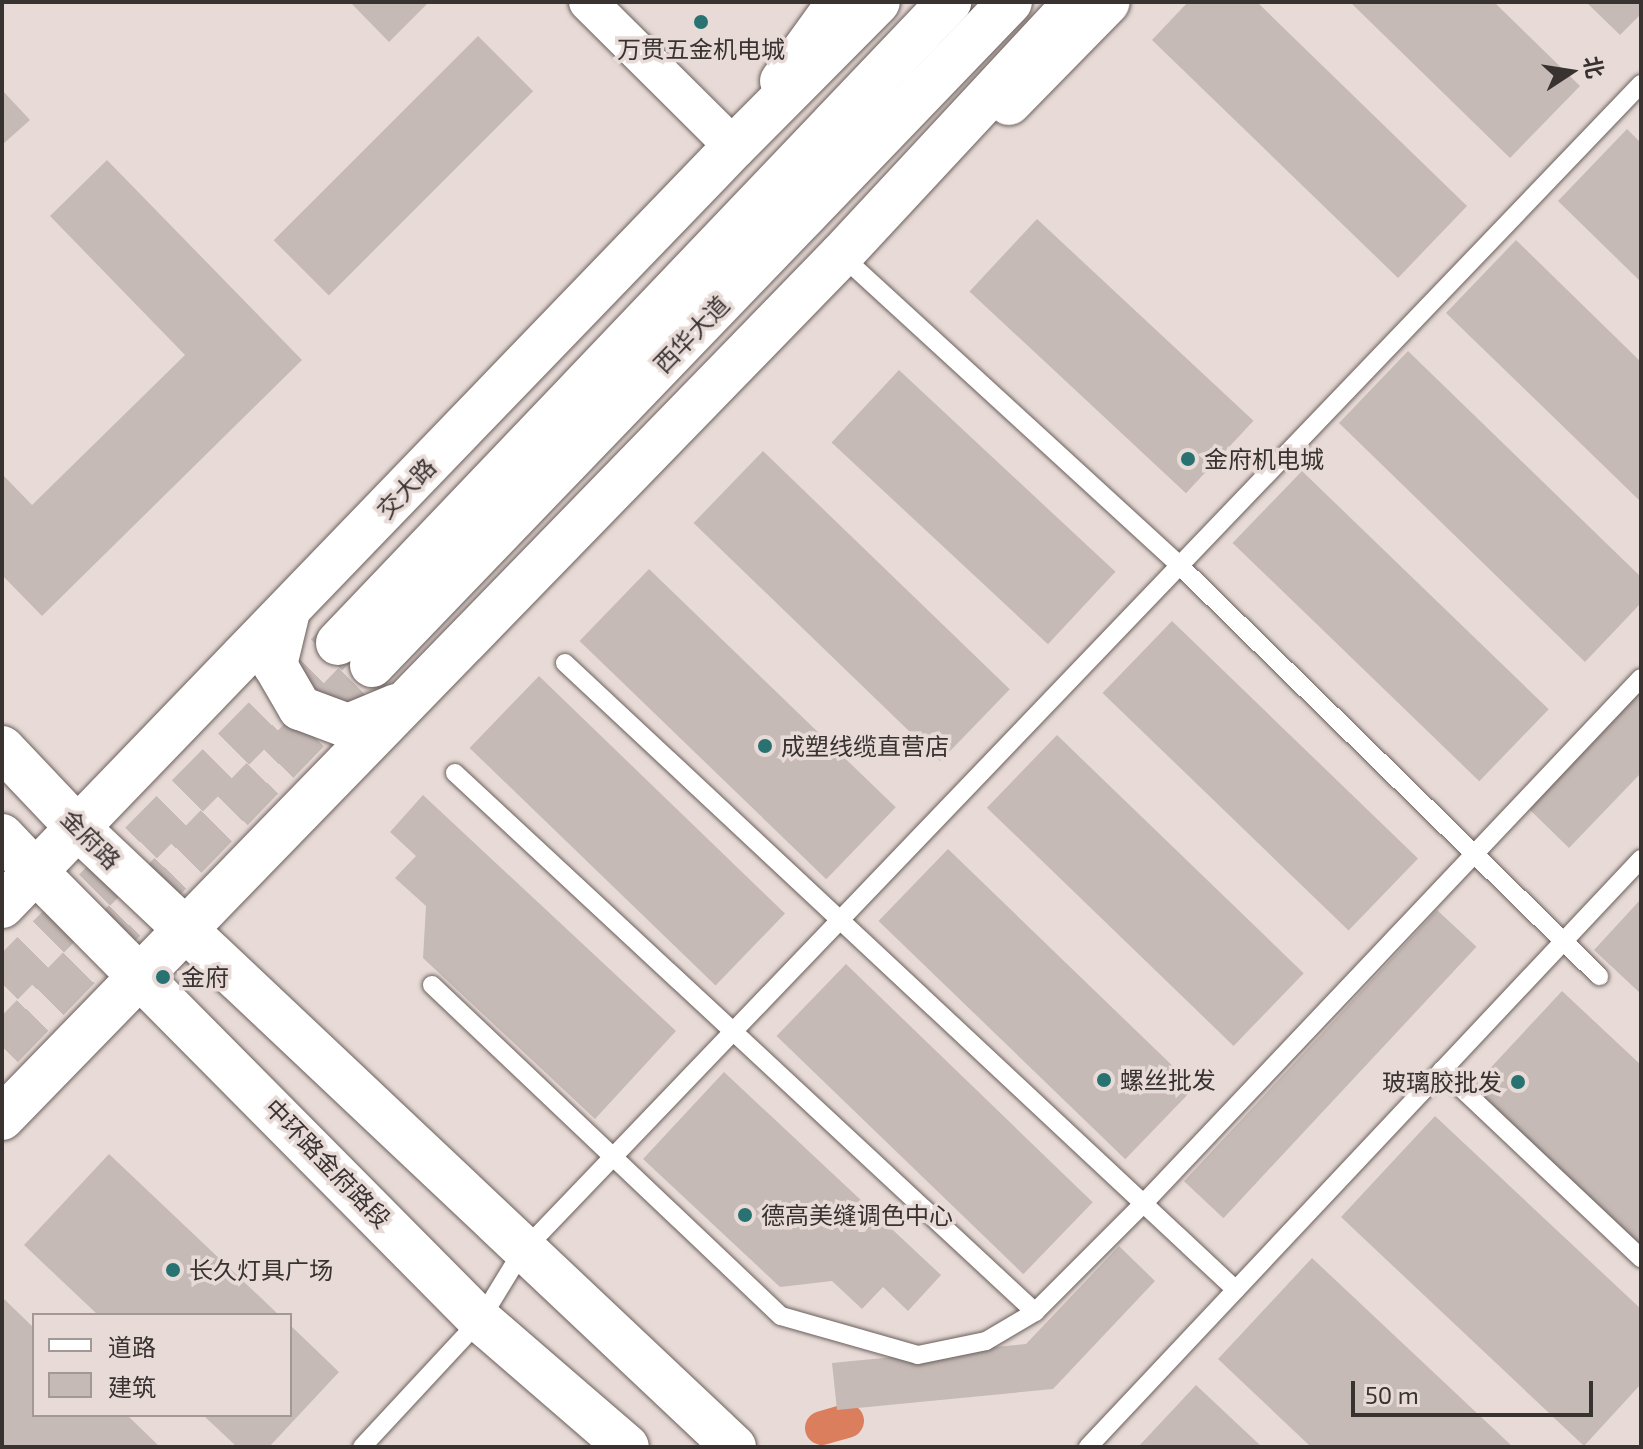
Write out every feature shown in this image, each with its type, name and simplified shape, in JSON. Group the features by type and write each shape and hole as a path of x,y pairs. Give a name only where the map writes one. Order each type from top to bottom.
{"main road":[{"path":"734,147 839,2"},
{"path":"734,147 878,2"},
{"name":"西华大道","path":"949,2 770,190 355,654 805,216 1010,2"},
{"path":"2,1118 180,929 841,255 1076,2"},
{"path":"841,255 1108,2"},
{"name":"交大路","path":"2,906 734,147"},
{"path":"288,611 275,665 300,708 348,726 402,704"},
{"name":"金府路","path":"2,748 180,929"},
{"path":"2,836 35,871"},
{"name":"中环路金府路段","path":"35,871 142,972 480,1320 627,1447"},
{"path":"180,929 521,1253 734,1447"}],"street":[{"path":"588,2 734,147"}],"lane":[{"path":"362,1447 480,1320 521,1253 1641,84"},
{"path":"841,255 1179,565 1599,976"},
{"path":"565,663 836,923 1236,1290"},
{"path":"432,985 781,1316 918,1355 986,1341 1035,1312 1143,1204 1641,678"},
{"path":"455,773 730,1034 1035,1312"},
{"path":"1088,1447 1641,859"},
{"path":"1442,1070 1641,1258"}],"building":[{"path":"350,2 429,2 389,42"},
{"path":"1188,2 1257,2 1467,206 1398,278 1152,40"},
{"path":"1350,2 1494,2 1580,86 1510,158"},
{"path":"1586,2 1641,2 1641,14 1620,35"},
{"path":"478,36 533,91 329,296 274,240"},
{"path":"2,90 30,120 2,145"},
{"path":"1627,129 1641,143 1641,282 1558,201"},
{"path":"107,160 302,360 42,616 2,575 2,474 32,505 185,355 50,216"},
{"path":"1037,219 1253,421 1186,493 969,291"},
{"path":"1516,240 1641,362 1641,502 1446,313"},
{"path":"1408,351 1641,577 1641,603 1585,662 1339,423"},
{"path":"899,370 1115,572 1048,644 831,442"},
{"path":"763,451 1010,689 940,761 694,523"},
{"path":"1302,471 1549,709 1479,781 1233,543"},
{"path":"649,569 896,807 826,879 580,641"},
{"path":"1172,621 1418,859 1349,931 1103,693"},
{"path":"539,676 785,914 716,986 470,748"},
{"path":"1641,689 1641,773 1569,848 1527,807"},
{"path":"1057,735 1304,973 1234,1046 987,808"},
{"path":"423,795 676,1031 595,1119 423,958 426,906 395,878 416,856 390,832"},
{"path":"948,849 1195,1087 1125,1159 879,921"},
{"path":"1641,899 1641,994 1594,950"},
{"path":"1437,910 1476,947 1223,1218 1184,1181"},
{"path":"846,964 1093,1202 1023,1274 777,1036"},
{"path":"1562,991 1641,1065 1641,1255 1468,1092"},
{"path":"724,1072 941,1275 908,1311 883,1287 862,1309 832,1281 780,1287 643,1159"},
{"path":"1435,1116 1641,1309 1641,1384 1584,1446 1341,1217"},
{"path":"109,1154 277,1313 96,1313 24,1245"},
{"path":"1119,1246 1155,1281 1053,1389 837,1410 832,1363 1026,1344"},
{"path":"1312,1258 1513,1447 1311,1447 1218,1359"},
{"path":"2,1297 32,1326 32,1417 129,1417 160,1447 2,1447"},
{"path":"292,1327 339,1372 269,1447 237,1447 205,1417 292,1417"},
{"path":"1196,1385 1262,1447 1138,1447"}],"waterway":[{"path":"822,1428 847,1421"}],"tunnel":[{"path":"2,984 338,643"},
{"path":"2,1047 372,665"}],"place":[{"name":"万贯五金机电城","path":"701,22"},
{"name":"金府机电城","path":"1188,459"},
{"name":"成塑线缆直营店","path":"765,746"},
{"name":"金府","path":"163,977"},
{"name":"螺丝批发","path":"1104,1080"},
{"name":"玻璃胶批发","path":"1518,1082"},
{"name":"德高美缝调色中心","path":"745,1215"},
{"name":"长久灯具广场","path":"173,1270"}]}
